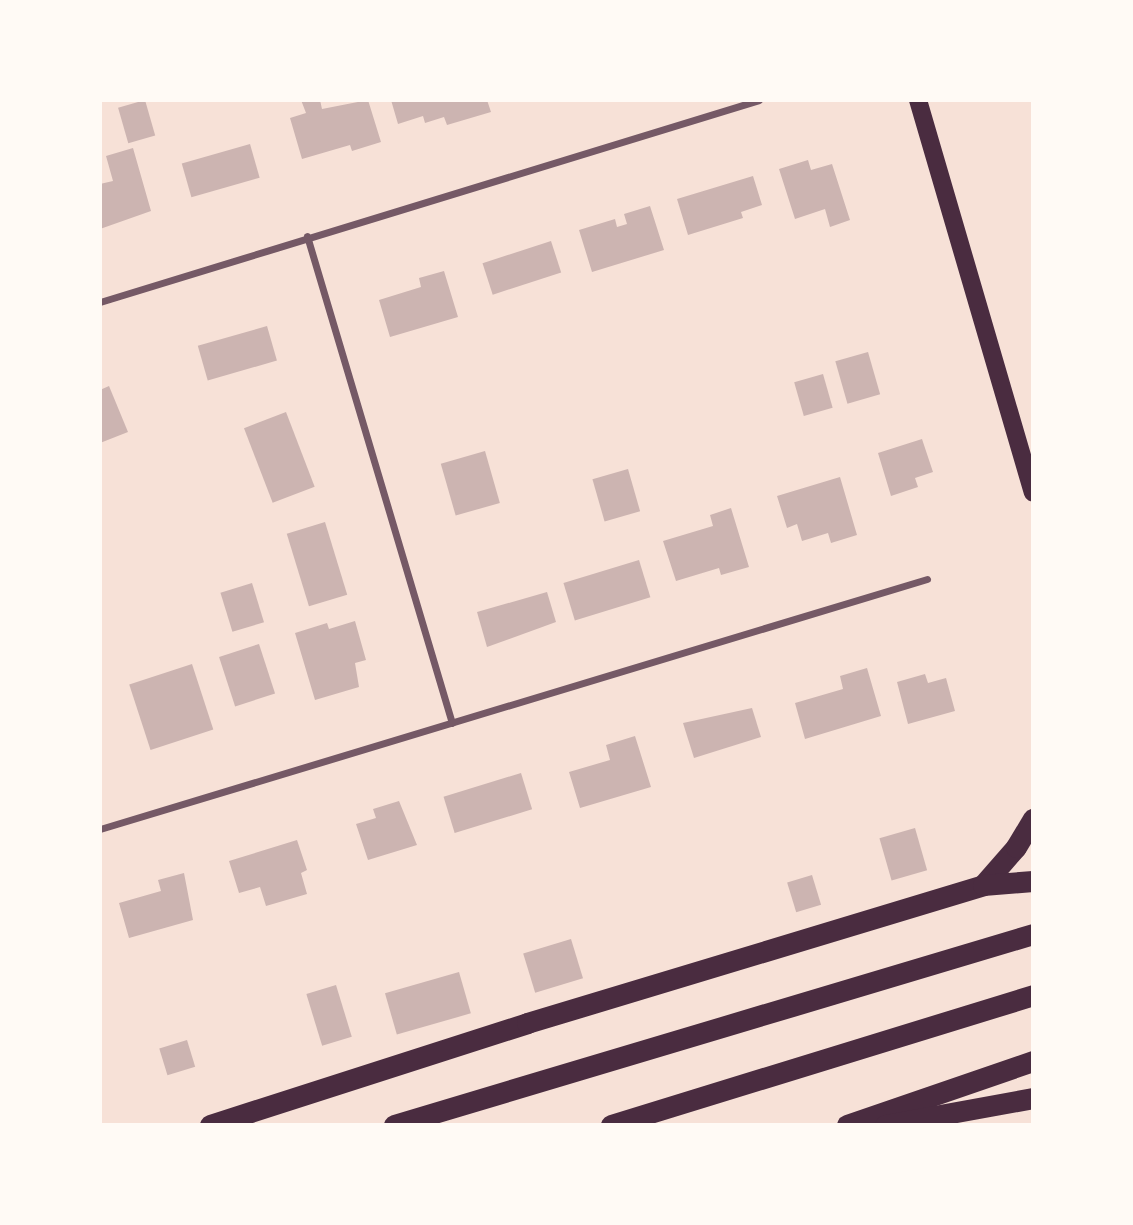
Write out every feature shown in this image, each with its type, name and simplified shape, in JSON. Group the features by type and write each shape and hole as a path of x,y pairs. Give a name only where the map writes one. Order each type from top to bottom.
{"highway":[{"path":"983,885 1016,847 1033,819"},
{"path":"210,1125 983,885 1033,881"},
{"path":"394,1125 1033,933"},
{"path":"611,1125 1024,998"},
{"path":"847,1125 1033,1061"},
{"path":"885,1125 1033,1098"}],"main road":[{"path":"918,100 1033,492"}],"street":[{"path":"100,302 307,236 759,100"},
{"path":"307,236 452,723"},
{"path":"100,829 927,579"}],"building":[{"path":"145,100 155,136 128,143 118,108"},
{"path":"301,100 320,100 322,109 368,100 381,142 352,151 350,145 302,159 290,118 306,113"},
{"path":"391,100 487,100 491,112 447,125 444,117 425,123 423,116 398,124"},
{"path":"250,144 260,178 191,197 182,164"},
{"path":"133,148 151,211 100,229 100,184 113,181 106,156"},
{"path":"808,160 811,170 832,164 850,220 830,227 825,209 795,219 779,169"},
{"path":"753,176 762,205 741,212 743,218 688,235 677,199"},
{"path":"650,206 664,250 592,272 579,230 615,219 617,227 627,224 624,214"},
{"path":"551,241 561,272 493,295 483,263"},
{"path":"444,271 458,317 390,337 379,300 421,287 419,278"},
{"path":"267,326 277,361 208,380 198,346"},
{"path":"868,352 880,394 847,404 835,361"},
{"path":"823,374 833,408 804,416 794,382"},
{"path":"109,386 128,432 100,443 100,390"},
{"path":"286,412 315,487 273,503 244,428"},
{"path":"922,439 933,472 915,478 918,487 891,496 878,453"},
{"path":"485,451 500,503 456,516 441,464"},
{"path":"628,469 640,511 605,521 592,479"},
{"path":"840,477 857,535 831,543 828,533 802,541 797,524 787,528 777,496"},
{"path":"731,508 749,567 721,575 719,568 676,581 663,541 713,526 710,515"},
{"path":"325,522 347,595 309,606 287,534"},
{"path":"639,560 650,597 575,620 563,583"},
{"path":"252,583 264,622 232,632 220,593"},
{"path":"547,592 556,622 487,647 477,612"},
{"path":"355,621 366,660 355,663 359,687 315,700 295,633 327,623 329,629"},
{"path":"259,644 275,693 235,706 219,657"},
{"path":"192,664 213,730 151,750 129,684"},
{"path":"867,668 881,716 805,739 795,703 843,689 840,676"},
{"path":"925,674 928,683 946,678 955,711 908,724 897,682"},
{"path":"752,708 761,737 694,758 683,723"},
{"path":"635,736 651,787 580,808 569,772 610,760 606,745"},
{"path":"521,773 532,809 455,833 444,797"},
{"path":"399,801 417,845 368,860 356,824 376,818 373,809"},
{"path":"915,828 927,870 892,880 879,838"},
{"path":"297,840 307,870 301,873 307,894 266,906 260,887 239,893 229,861"},
{"path":"184,873 193,920 129,938 119,903 161,891 158,880"},
{"path":"812,875 821,905 796,912 787,883"},
{"path":"571,939 583,978 535,993 523,954"},
{"path":"459,972 471,1013 397,1035 385,993"},
{"path":"336,985 352,1037 322,1046 306,994"},
{"path":"187,1040 195,1067 167,1075 159,1048"}]}
